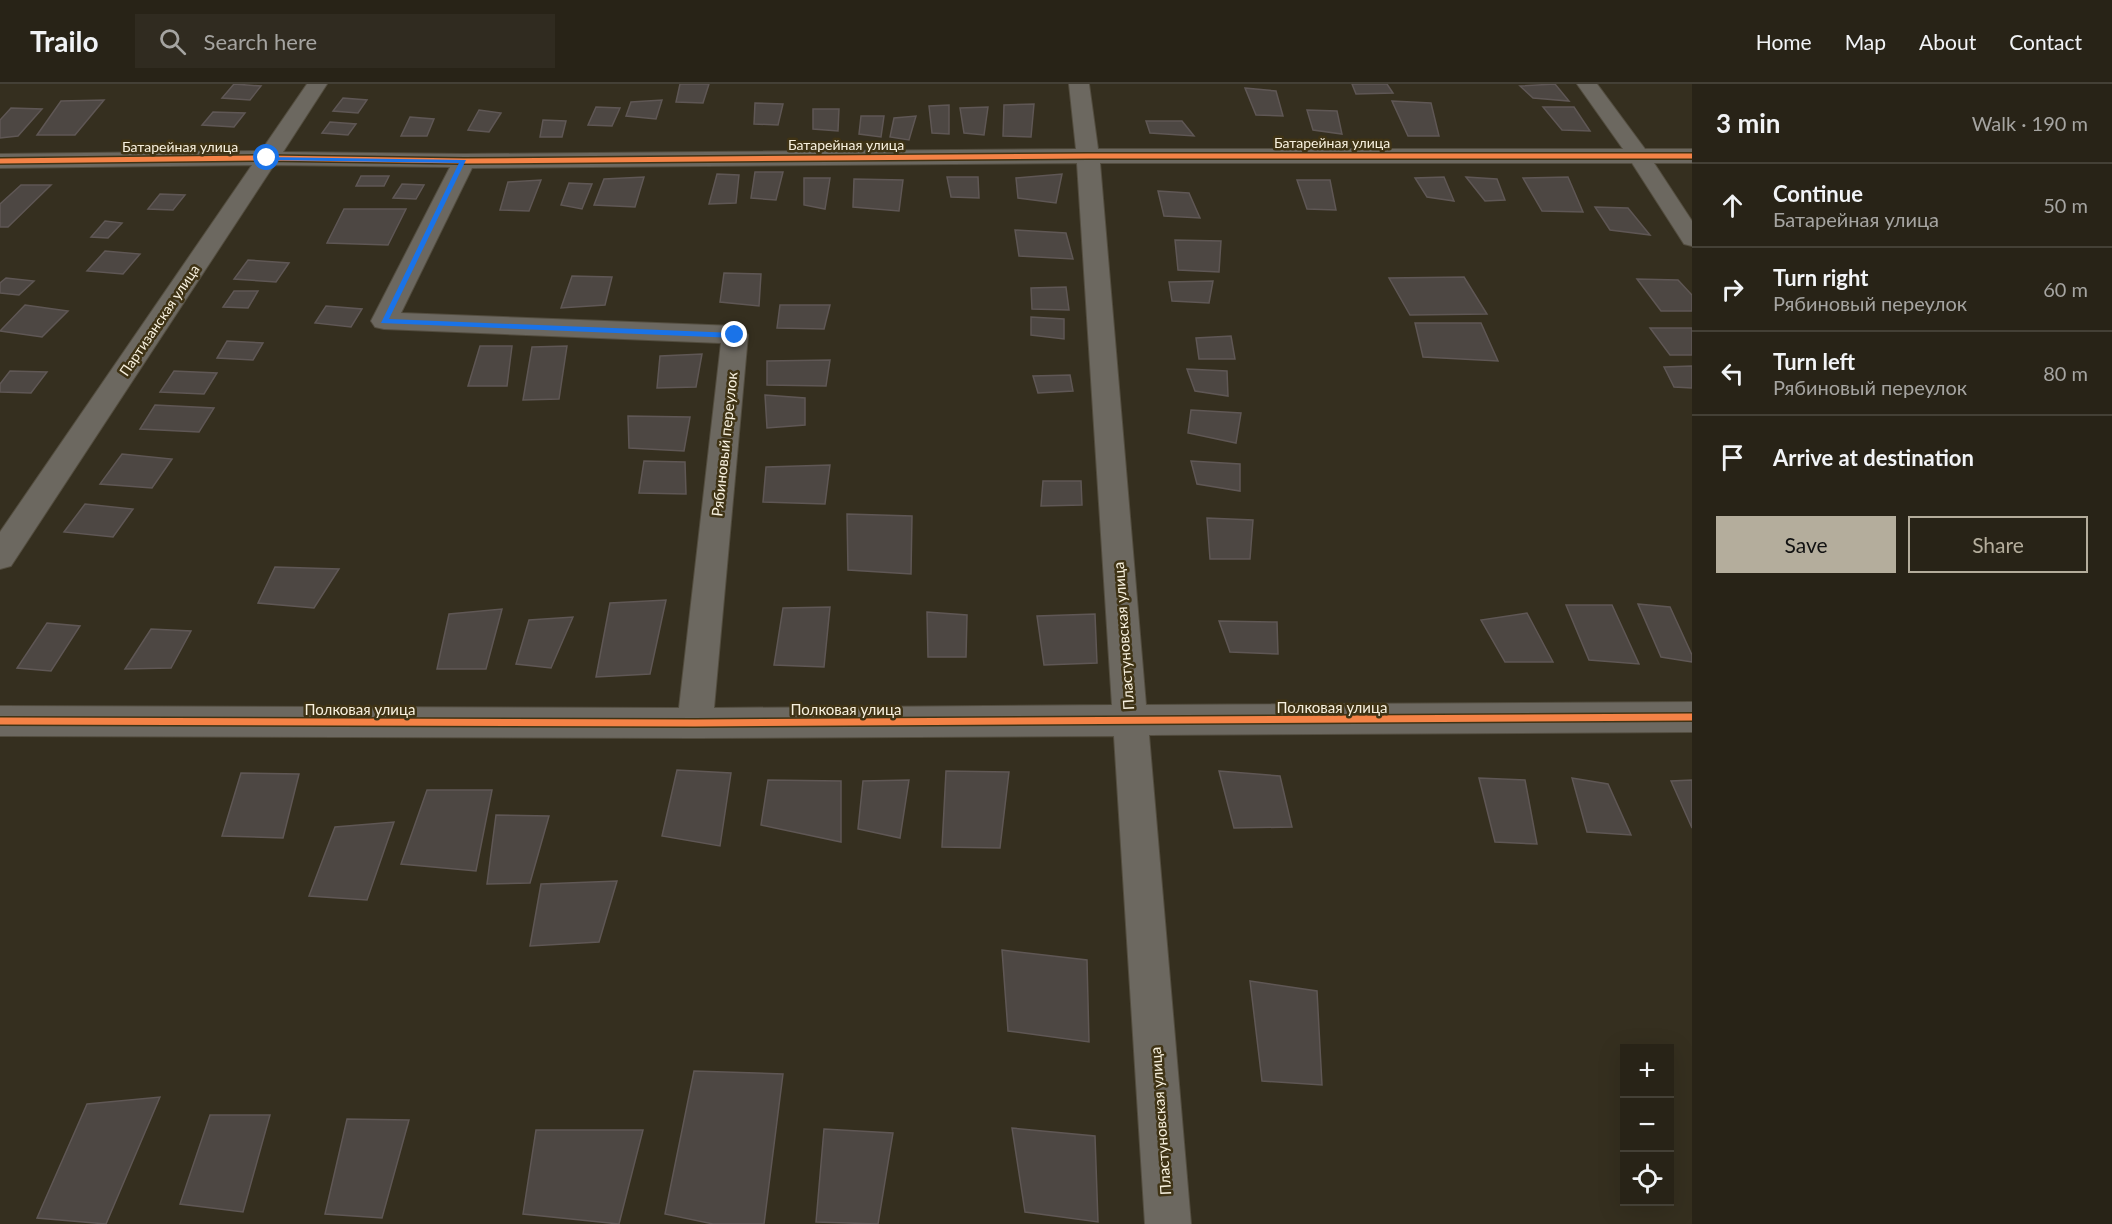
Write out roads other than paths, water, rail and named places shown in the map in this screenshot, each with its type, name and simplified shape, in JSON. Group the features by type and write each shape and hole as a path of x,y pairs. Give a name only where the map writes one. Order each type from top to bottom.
{"street":[{"name":"Партизанская улица","path":"0,557 316,84"},
{"name":"Пластуновская улица","path":"1079,84 1088,156 1168,1224"},
{"path":"1587,84 1638,155 1692,239"},
{"name":"Батарейная улица","path":"0,160 267,158 464,161 1088,156 1692,156"},
{"name":"Рябиновый переулок","path":"464,161 384,321 735,335 695,723"},
{"name":"Полковая улица","path":"0,721 1129,722 1692,717"}]}
